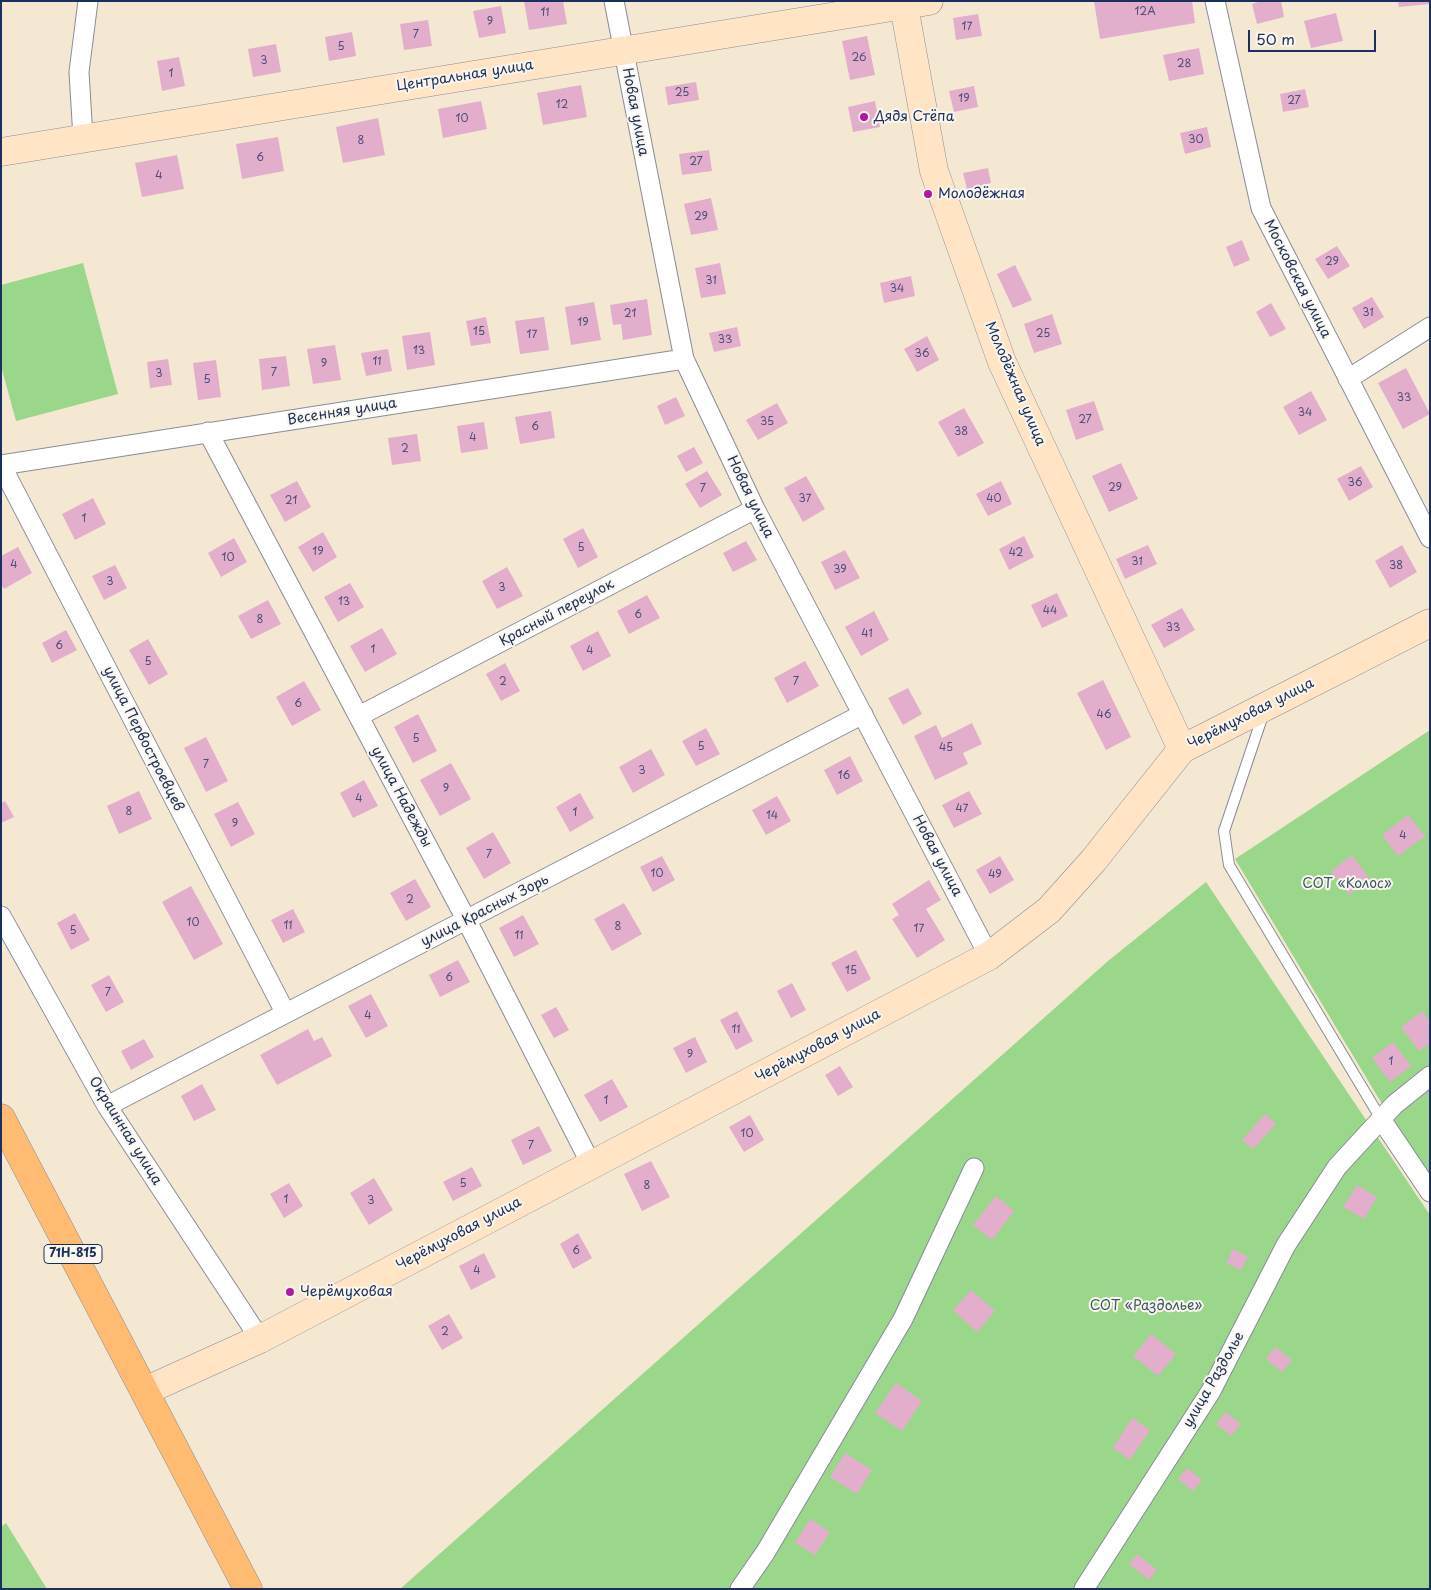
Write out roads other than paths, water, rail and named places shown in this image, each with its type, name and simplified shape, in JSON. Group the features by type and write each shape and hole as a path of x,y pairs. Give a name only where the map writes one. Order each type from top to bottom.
{"main road":[{"name":"71Н-815","path":"1,1118 248,1589"}],"street":[{"path":"83,138 79,72 88,1"},
{"name":"Новая улица","path":"614,1 622,50 684,360 755,509 990,956"},
{"name":"Московская улица","path":"1215,1 1261,208 1430,538"},
{"name":"Центральная улица","path":"1,152 912,3"},
{"name":"Молодёжная улица","path":"912,3 934,171 1002,362 1182,749"},
{"path":"1348,379 1430,327"},
{"name":"Весенняя улица","path":"1,465 684,360"},
{"name":"улица Надежды","path":"208,432 467,921 591,1164"},
{"name":"улица Первостроевцев","path":"1,465 285,1012"},
{"name":"Красный переулок","path":"359,716 755,509"},
{"name":"Черёмуховая улица","path":"145,1391 260,1339 990,956 1049,910 1093,861 1182,749 1430,623"},
{"name":"улица Красных Зорь","path":"107,1106 285,1012 467,921 863,714"},
{"name":"Окраинная улица","path":"1,916 107,1106 260,1339"},
{"name":"улица Раздолье","path":"1084,1589 1211,1391 1286,1246 1337,1166 1394,1105 1430,1076"},
{"path":"1381,1118 1430,1192"},
{"path":"740,1589 765,1553 903,1319 974,1168"}],"lane":[{"path":"1266,706 1224,831 1229,864 1381,1118"}],"place":[{"name":"Дядя Стёпа","path":"864,117"},
{"name":"Молодёжная","path":"928,194"},
{"name":"Черёмуховая","path":"290,1292"}],"park label":[{"name":"СОТ «Колос»","path":"1347,884"},
{"name":"СОТ «Раздолье»","path":"1146,1306"}]}
